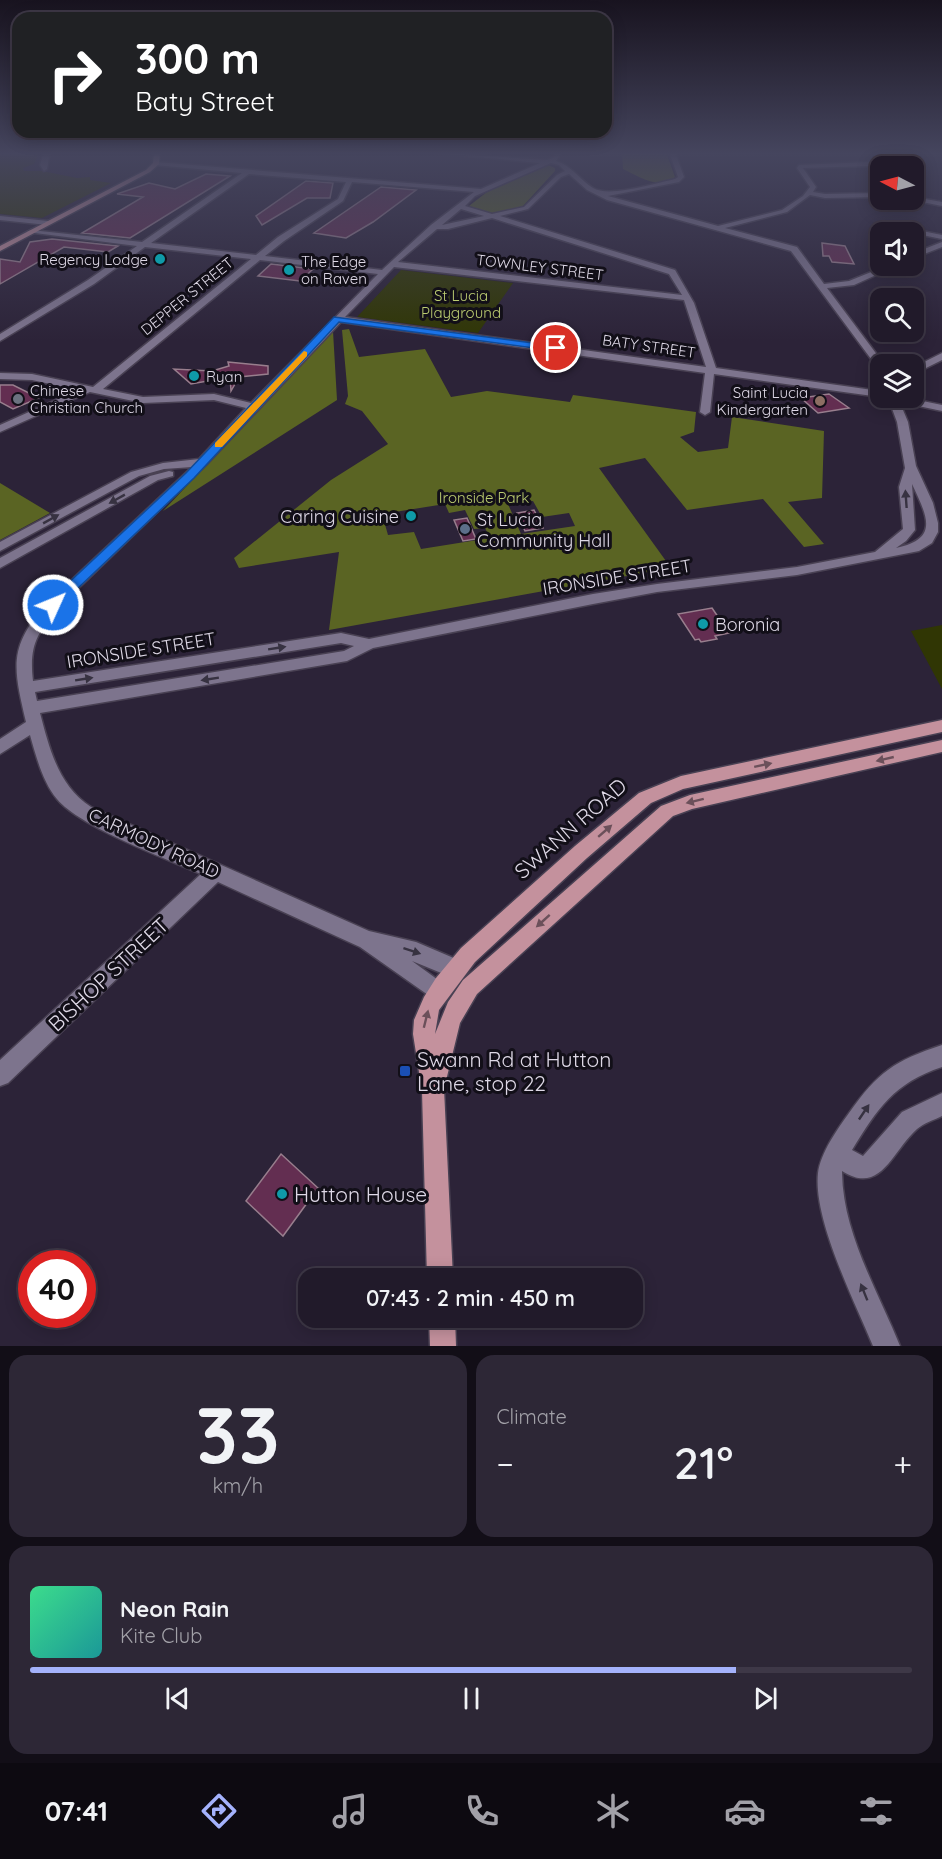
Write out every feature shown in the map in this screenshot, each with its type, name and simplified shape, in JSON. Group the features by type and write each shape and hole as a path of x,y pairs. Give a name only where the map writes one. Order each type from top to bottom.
{"main road":[{"path":"0,249 64,215"},
{"name":"SWANN ROAD","path":"440,1268 433,1091 425,1049 424,1025 438,992 456,969 487,936 581,852 654,792 681,783 942,726"},
{"name":"SWANN ROAD","path":"433,1091 444,1032 462,997 505,955 667,811 690,802 942,746"},
{"path":"438,992 462,997 456,969"},
{"path":"442,1328 443,1346"}],"street":[{"path":"0,338 91,282 185,215"},
{"name":"DEPPER STREET","path":"0,429 91,390 281,239 318,215"},
{"name":"CARMODY ROAD","path":"449,215 391,264 190,476 93,566 39,621 24,650 22,667 26,688 53,777 70,801 94,817 367,940 416,952 456,969"},
{"path":"488,215 672,272 677,276 708,351 711,370 705,412"},
{"path":"433,228 448,227 497,215"},
{"path":"671,215 794,249 824,286 872,354"},
{"path":"706,225 751,215"},
{"path":"718,228 778,215"},
{"path":"0,218 48,223"},
{"path":"31,232 383,272"},
{"path":"924,235 941,242"},
{"path":"924,251 941,242"},
{"name":"TOWNLEY STREET","path":"391,264 685,298"},
{"path":"824,286 851,283 870,275"},
{"name":"BATY STREET","path":"337,319 870,392"},
{"path":"924,366 942,356"},
{"path":"0,376 32,377 150,400 214,397 253,407"},
{"name":"BATY STREET","path":"850,388 870,388"},
{"path":"924,401 942,407"},
{"name":"IRONSIDE STREET","path":"34,716 347,656 369,644 593,599 657,588 796,571 914,548 931,537 932,528 928,504 911,468 898,408"},
{"path":"901,417 906,408"},
{"path":"0,547 138,473 164,466 203,462"},
{"name":"IRONSIDE STREET","path":"873,556 900,540 909,530 905,487 911,468"},
{"path":"0,564 163,474 190,476"},
{"path":"136,489 152,492 163,500"},
{"name":"IRONSIDE STREET","path":"26,688 341,638 369,644"},
{"path":"0,748 34,716"},
{"name":"BISHOP STREET","path":"0,1075 216,872"},
{"name":"CARMODY ROAD","path":"367,940 438,992"},
{"path":"887,1346 844,1242 833,1201 830,1172 837,1154 874,1096 891,1077 920,1063 942,1056"},
{"path":"837,1154 859,1168 868,1168 910,1120 942,1104"}],"green space":[{"path":"9,215 48,215 42,218"},
{"name":"St Lucia Playground","path":"401,270 513,283 478,333 357,317"},
{"name":"Ironside Park","path":"349,329 359,357 425,349 451,397 487,391 570,402 573,395 696,412 694,432 680,437 698,452 728,448 732,417 824,431 822,498 788,502 824,544 804,547 763,499 687,510 645,458 599,468 671,568 329,630 339,552 239,568 234,558 331,480 388,444 362,411 345,404 348,396 342,330","holes":["533,501 542,517 569,513 575,526 521,534 508,504","445,504 449,513 465,510 474,529 485,528 490,538 421,549 414,532 388,535 382,514"]},
{"path":"333,331 337,400 163,511"},
{"path":"0,483 50,513 0,540"},
{"path":"942,625 942,689 911,631"}],"building":[{"path":"113,215 167,215 130,238 82,233"},
{"path":"258,215 279,215 262,225 256,216"},
{"path":"340,215 383,215 346,238 314,233"},
{"path":"52,239 118,246 108,252 64,247 0,284 0,259 20,262 30,242"},
{"path":"822,243 845,246 854,264 832,262 829,256 823,256"},
{"name":"The Edge on Raven","path":"271,264 313,269 300,281 258,276"},
{"path":"228,362 268,366 268,374 239,377 231,391 230,377 191,384 174,369 212,371 229,366"},
{"name":"Chinese Christian Church","path":"0,385 13,385 39,398 13,409 0,402"},
{"name":"Saint Lucia Kindergarten","path":"829,394 849,408 818,413 801,398"},
{"path":"534,510 543,528 525,531 517,513"},
{"name":"St Lucia Community Hall","path":"467,518 476,539 463,541 454,520"},
{"name":"Boronia","path":"712,608 729,633 715,636 717,639 701,642 699,639 695,640 678,614"},
{"name":"Hutton House","path":"281,1154 318,1188 283,1236 246,1201"}],"slow traffic":[{"path":"218,445 304,354"}],"place":[{"name":"Regency Lodge","path":"160,259"},
{"name":"The Edge on Raven","path":"289,270"},
{"name":"Ryan","path":"194,376"},
{"name":"Chinese Christian Church","path":"18,399"},
{"name":"Saint Lucia Kindergarten","path":"820,401"},
{"name":"Caring Cuisine","path":"411,516"},
{"name":"St Lucia Community Hall","path":"465,529"},
{"name":"Boronia","path":"703,624"},
{"name":"Swann Rd at Hutton Lane, stop 22","path":"405,1071"},
{"name":"Hutton House","path":"282,1194"}],"route":[{"path":"53,605 135,525 190,476 337,319 556,348"}]}
